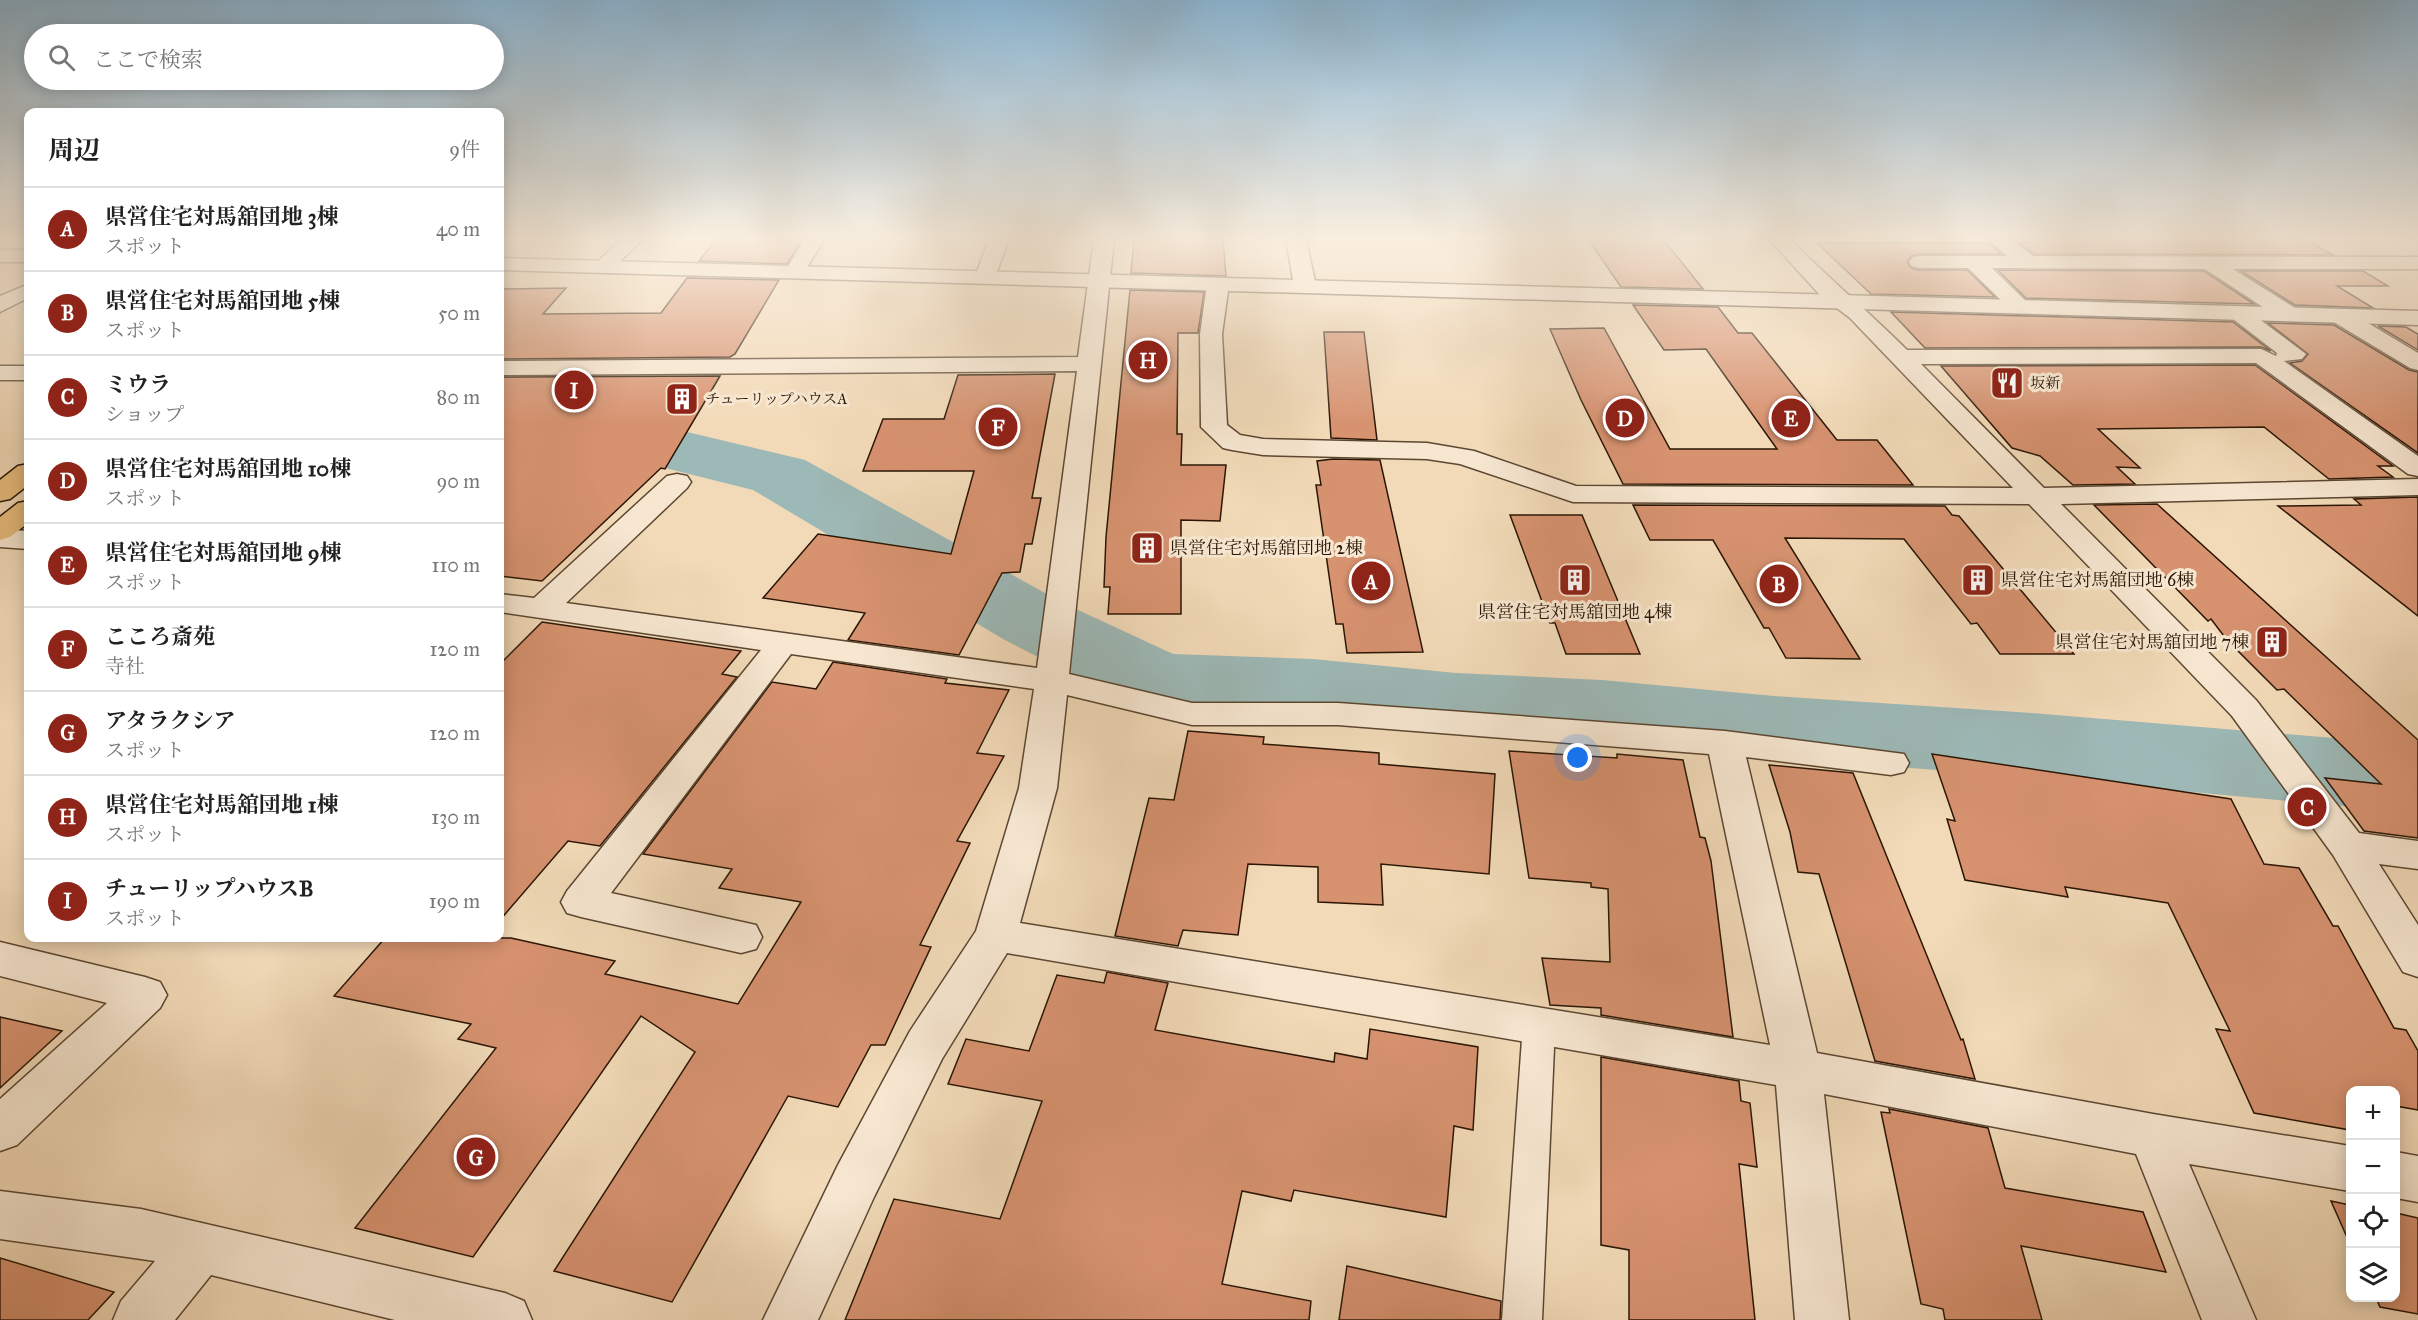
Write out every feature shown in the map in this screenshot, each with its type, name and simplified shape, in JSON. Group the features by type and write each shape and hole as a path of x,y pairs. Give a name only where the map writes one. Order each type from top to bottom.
{"highway":[{"path":"0,493 24,475"},
{"path":"0,531 24,513"}],"street":[{"path":"790,1320 856,1181 926,1045 996,934 1038,788 1096,301"},
{"path":"1216,301 1211,334 1214,427 1232,442 1263,447 1427,451 1465,457 1573,494 2038,496 2418,487"},
{"path":"1826,301 2418,318"},
{"path":"1840,301 1858,313 2244,708 2347,845 2418,960"},
{"path":"2014,301 2019,305"},
{"path":"2268,301 2289,314"},
{"path":"1900,357 2294,354 2235,312"},
{"path":"2340,316 2418,363"},
{"path":"2261,356 2418,468"},
{"path":"504,368 1089,364"},
{"path":"0,373 24,373"},
{"path":"513,608 677,482"},
{"path":"0,538 24,540"},
{"path":"513,608 784,642 1052,681 1192,714 1338,714 1725,742 1891,763"},
{"path":"741,937 581,902 784,642"},
{"path":"1725,742 1798,1069 1822,1320"},
{"path":"2347,845 2418,855"},
{"path":"996,934 1798,1069 2153,1136 2346,1167"},
{"path":"0,959 145,995 0,1130"},
{"path":"2153,1136 2229,1320"},
{"path":"2400,1176 2418,1179"},
{"path":"0,1215 141,1233 505,1320"},
{"path":"140,1320 201,1247"}],"lane":[{"path":"1522,1320 1539,1025"}],"building":[{"path":"504,301 555,301 543,314 661,313 670,301 767,301 735,354 730,357 504,359"},
{"path":"1129,301 1203,301 1198,333 1178,333 1177,434 1182,434 1181,465 1226,465 1220,521 1181,520 1181,614 1108,614 1110,587 1104,587 1106,537"},
{"path":"2125,301 2249,301 2254,304"},
{"path":"2288,301 2361,301 2373,308 2295,305"},
{"path":"1633,305 1718,307 1738,333 1752,333 1837,440 1877,440 1913,485 1623,484 1581,400 1550,329 1604,328 1670,449 1777,449 1706,349 1664,350"},
{"path":"1891,312 2233,322 2271,351 2261,347 1925,348"},
{"path":"2268,323 2334,325 2409,370 2418,372 2418,453 2290,363 2302,361 2308,354"},
{"path":"2378,326 2406,327 2418,334 2418,350"},
{"path":"1324,332 1364,332 1377,440 1331,438"},
{"path":"2255,365 2393,466 2378,466 2393,477 2329,479 2264,427 2098,429 2140,468 2117,467 2135,484 2073,485 2040,456 2012,448 1941,366"},
{"path":"1055,374 1032,498 1041,498 1032,544 1025,544 1020,572 1002,573 959,655 848,640 865,613 763,598 818,534 951,554 974,471 863,471 883,419 944,419 958,375"},
{"path":"720,376 665,469 661,468 542,581 504,576 504,377"},
{"path":"1380,460 1423,652 1347,653 1343,624 1336,624 1316,485 1321,485 1317,461"},
{"path":"2418,497 2418,616 2278,506 2361,505 2354,499"},
{"name":"県営住宅対馬舘団地 7棟","path":"2157,504 2418,740 2418,838 2364,831 2325,778 2381,784 2284,689 2277,690 2227,640 2211,619 2208,621 2094,505"},
{"path":"1633,505 1945,506 1952,515 1959,516 2074,654 2000,654 1977,623 1971,624 1904,539 1785,538 1860,659 1786,658 1769,628 1764,628 1713,540 1650,540"},
{"name":"県営住宅対馬舘団地 4棟","path":"1510,515 1582,515 1640,654 1566,654 1555,623 1550,623"},
{"path":"542,622 741,651 722,674 737,677 600,846 568,841 504,915 504,660"},
{"path":"833,662 947,679 945,683 1009,690 977,753 1004,756 957,841 970,843 920,945 931,947 885,1045 871,1045 838,1107 788,1096 672,1302 554,1271 695,1052 641,1016 473,1257 355,1228 496,1048 458,1039 471,1024 334,996 381,942 504,942 504,938 511,938 615,961 605,974 738,1004 801,902 719,888 732,869 643,854 772,682 816,689"},
{"path":"1188,731 1264,737 1263,744 1379,753 1379,764 1495,774 1489,874 1381,864 1383,905 1318,902 1318,867 1248,864 1238,935 1183,930 1178,946 1115,936 1149,798 1174,800"},
{"path":"1509,751 1617,758 1617,754 1683,760 1700,837 1705,838 1711,861 1733,1037 1601,1015 1601,1008 1550,1005 1542,958 1610,962 1608,889 1591,887 1591,883 1529,878"},
{"path":"1932,754 2231,799 2264,864 2299,868 2333,926 2338,926 2394,1028 2406,1030 2418,1051 2418,1110 2400,1107 2400,1086 2346,1086 2346,1129 2254,1113 2216,1029 2230,1031 2168,903 2065,887 2068,897 1965,880 1947,819 1955,821"},
{"path":"1769,765 1853,773 1961,1040 1963,1039 1975,1079 1875,1061 1819,874 1798,872 1790,832"},
{"path":"1107,972 1168,983 1155,1030 1334,1062 1335,1053 1367,1059 1370,1029 1478,1047 1473,1130 1454,1126 1446,1217 1294,1190 1291,1201 1242,1191 1222,1284 1311,1301 1309,1320 845,1320 894,1199 1000,1219 1042,1101 948,1084 966,1039 1029,1051 1057,975 1104,983"},
{"path":"0,1017 62,1031 0,1088"},
{"path":"1601,1057 1739,1081 1741,1101 1750,1103 1757,1167 1739,1164 1755,1320 1629,1320 1629,1250 1601,1245"},
{"path":"1889,1109 1988,1128 2005,1188 2143,1212 2166,1272 2021,1246 2042,1320 1945,1320 1943,1309 1921,1304 1881,1112 1890,1113"},
{"path":"2331,1201 2346,1204 2346,1235"},
{"path":"2400,1214 2418,1218 2418,1314 2380,1307 2378,1302 2400,1302"},
{"path":"0,1258 114,1292 88,1320 0,1320"},
{"path":"1347,1266 1501,1301 1500,1320 1339,1320"}],"waterway":[{"path":"504,416 539,418 565,423 779,475 1033,621 1158,682 1313,688 1456,703 1602,710 1774,727 2032,745 2418,779"}],"place":[{"name":"県営住宅対馬舘団地 1棟","path":"1148,360"},
{"name":"坂新","path":"2007,383"},
{"name":"チューリップハウスB","path":"574,390"},
{"name":"チューリップハウスA","path":"682,399"},
{"name":"県営住宅対馬舘団地 10棟","path":"1625,418"},
{"name":"県営住宅対馬舘団地 9棟","path":"1791,418"},
{"name":"こころ斎苑","path":"998,427"},
{"name":"県営住宅対馬舘団地 2棟","path":"1147,548"},
{"name":"県営住宅対馬舘団地 4棟","path":"1575,580"},
{"name":"県営住宅対馬舘団地 6棟","path":"1978,580"},
{"name":"県営住宅対馬舘団地 3棟","path":"1371,581"},
{"name":"県営住宅対馬舘団地 5棟","path":"1779,584"},
{"name":"県営住宅対馬舘団地 7棟","path":"2272,642"},
{"name":"ミウラ","path":"2307,807"},
{"name":"アタラクシア","path":"476,1157"}]}
